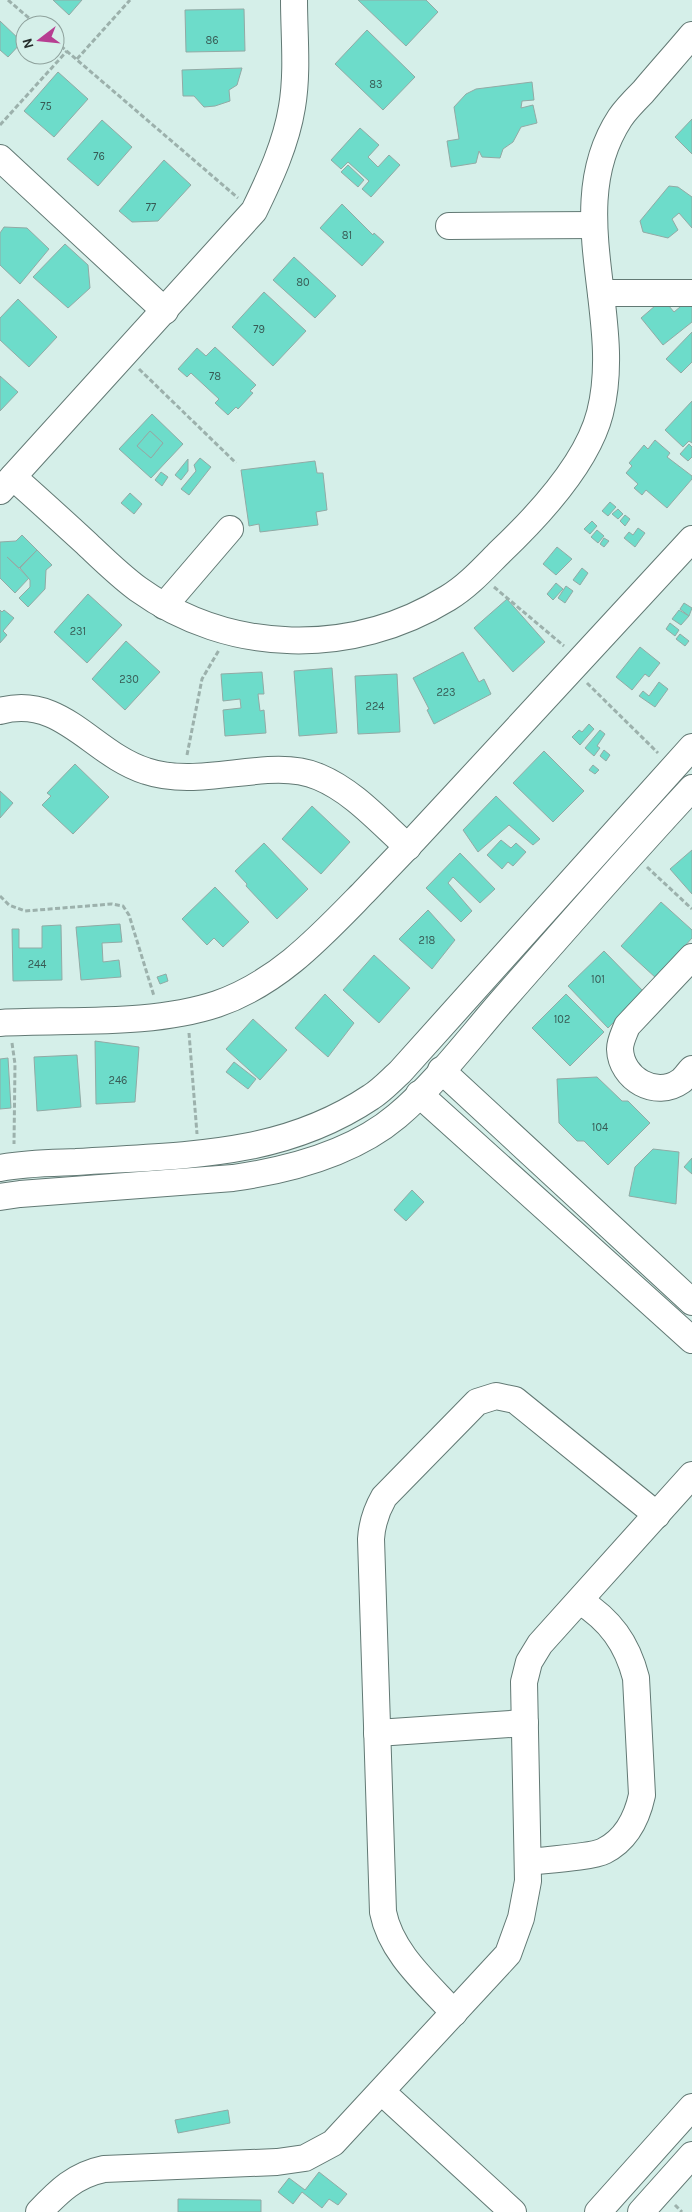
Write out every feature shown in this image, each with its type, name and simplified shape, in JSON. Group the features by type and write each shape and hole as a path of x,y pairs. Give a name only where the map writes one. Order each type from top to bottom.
{"street":[{"path":"294,0 295,70 292,107 284,143 254,211 7,484 137,588 164,606 197,621 231,633 266,640 302,642 337,639 377,630 415,616 451,597 478,574 540,511 566,478 586,448 600,414 606,379 606,343 594,225 595,187 604,151 620,118 692,35"},
{"path":"5,172 165,311"},
{"path":"449,226 594,225"},
{"path":"601,293 692,293"},
{"path":"164,606 230,529"},
{"path":"5,1023 160,1017 217,1004 246,992 273,976 298,958 408,847 692,540"},
{"path":"0,711 30,707 46,711 60,718 126,763 154,774 183,778 294,770 317,776 338,786 350,795 408,847"},
{"path":"7,1166 198,1154 239,1149 275,1142 309,1130 342,1115 373,1096 421,1050 692,747"},
{"path":"0,1198 20,1194 233,1178 268,1173 310,1161 367,1136 396,1117 442,1070 632,853 692,788"},
{"path":"548,908 568,926"},
{"path":"691,960 627,1026 622,1037 620,1049 627,1071 636,1080 646,1085 658,1088 669,1086 680,1081 692,1069"},
{"path":"442,1070 687,1287"},
{"path":"419,1094 692,1340"},
{"path":"454,2013 397,1949 385,1925 383,1912 371,1539 374,1517 384,1497 477,1402 496,1396 515,1400 657,1515"},
{"path":"39,2212 68,2184 92,2172 104,2169 277,2162 304,2158 333,2142 382,2092 508,1954 521,1918 526,1890 528,1862 524,1682 529,1662 540,1644 692,1474"},
{"path":"528,1862 603,1852 625,1834 633,1822 642,1796 636,1678 632,1662 617,1633 606,1620 580,1601"},
{"path":"378,1733 525,1723"},
{"path":"382,2092 513,2212"},
{"path":"598,2212 692,2107"},
{"path":"641,2212 692,2155"}],"path":[{"path":"8,0 25,15"},
{"path":"77,59 130,0"},
{"path":"0,125 66,50 254,211"},
{"path":"124,355 236,463"},
{"path":"478,574 576,665 673,768"},
{"path":"183,778 202,679 231,633"},
{"path":"632,853 692,909"},
{"path":"0,896 10,905 25,911 112,904 123,906 128,915 160,1017"},
{"path":"187,1012 198,1154"},
{"path":"5,1023 15,1064 7,1166"}],"building":[{"path":"53,0 82,0 69,15"},
{"path":"358,0 426,0 438,12 406,46"},
{"path":"244,9 245,51 186,52 185,10"},
{"path":"0,21 15,35 15,50 8,57 0,50"},
{"path":"367,30 415,77 383,110 335,64"},
{"path":"242,68 237,85 229,90 230,101 204,107 194,96 183,96 182,70"},
{"path":"58,72 88,99 54,137 24,111"},
{"path":"532,82 534,100 522,101 521,108 533,105 537,123 521,127 513,142 503,149 500,158 482,157 479,151 476,163 451,167 447,141 459,139 454,107 466,94 476,89"},
{"path":"692,119 692,154 675,137"},
{"path":"102,120 132,147 98,186 67,159"},
{"path":"360,128 379,145 368,157 378,167 389,155 400,165 371,197 362,189 369,181 348,162 341,169 331,160"},
{"path":"164,160 191,185 158,221 132,222 119,211"},
{"path":"348,165 364,180 358,187 341,172"},
{"path":"669,186 678,187 692,197 692,228 679,213 672,219 678,230 668,238 643,232 640,221"},
{"path":"342,204 373,235 374,233 384,242 362,266 320,228"},
{"path":"4,227 27,228 49,249 20,284 0,265 0,233"},
{"path":"65,244 88,265 90,288 68,308 33,277"},
{"path":"294,257 336,296 315,318 273,280"},
{"path":"264,292 306,331 273,366 232,327"},
{"path":"692,297 692,322 663,345 641,318 663,299 674,312"},
{"path":"18,299 57,337 29,367 0,340 0,318"},
{"path":"692,332 692,362 681,373 666,359"},
{"path":"215,347 256,385 250,391 253,393 238,409 236,407 228,415 215,403 219,399 191,373 187,377 178,369 197,348 206,356"},
{"path":"0,376 18,392 0,411"},
{"path":"692,401 692,443 689,441 683,447 665,430"},
{"path":"152,414 183,444 151,478 119,449","holes":["150,431 163,443 151,458 137,446"]},
{"path":"150,431 163,443 151,458 137,446"},
{"path":"655,440 670,453 667,457 692,476 692,479 667,508 646,490 642,495 634,488 638,484 626,473 632,466 629,463 644,445 648,449"},
{"path":"689,444 692,447 692,457 688,461 680,454"},
{"path":"200,458 211,467 189,495 181,489 196,471 194,465"},
{"path":"188,459 188,471 181,480 175,475"},
{"path":"315,461 317,473 323,473 327,510 316,512 318,525 260,532 259,524 249,526 241,470"},
{"path":"161,472 168,477 162,486 155,480"},
{"path":"130,493 142,504 134,514 121,503"},
{"path":"610,502 616,507 608,516 602,511"},
{"path":"618,509 623,514 618,519 612,514"},
{"path":"625,515 630,519 625,526 620,521"},
{"path":"592,521 597,526 590,534 584,529"},
{"path":"638,528 645,533 635,547 624,538 629,532 633,535"},
{"path":"597,530 604,536 598,543 591,537"},
{"path":"22,535 37,550 19,568 7,557 29,578 15,593 0,578 0,542 16,541"},
{"path":"604,538 609,541 604,547 600,544"},
{"path":"557,547 572,559 556,575 543,564"},
{"path":"37,550 52,565 46,570 45,589 28,607 19,598 30,587 30,580 20,568"},
{"path":"582,568 588,573 580,585 573,580"},
{"path":"556,583 563,589 553,600 547,594"},
{"path":"566,586 573,591 565,603 558,598"},
{"path":"88,594 122,625 87,663 54,632"},
{"path":"507,599 545,642 513,672 474,628"},
{"path":"684,603 692,608 689,616 680,609"},
{"path":"0,610 2,612 4,610 14,618 3,631 7,635 0,643"},
{"path":"679,610 689,616 681,625 672,619"},
{"path":"670,623 679,630 675,636 666,629"},
{"path":"680,634 689,641 685,646 676,639"},
{"path":"126,641 160,672 125,710 92,679"},
{"path":"640,647 660,663 649,677 645,674 632,690 616,677"},
{"path":"463,652 479,682 484,679 491,694 434,724 427,710 429,709 413,678"},
{"path":"332,668 337,733 299,736 294,671"},
{"path":"262,672 264,694 258,694 260,711 264,710 266,733 225,736 223,710 241,708 240,699 223,701 221,674"},
{"path":"397,674 400,732 358,734 355,676"},
{"path":"659,682 668,689 655,707 639,696 643,691 649,696"},
{"path":"589,724 594,729 580,745 572,737 579,730 582,732"},
{"path":"600,730 605,734 597,746 600,748 594,756 585,748"},
{"path":"604,750 610,755 606,761 600,756"},
{"path":"544,751 584,791 553,822 513,783"},
{"path":"75,764 109,797 73,834 42,805 51,796 47,793"},
{"path":"593,765 599,770 595,774 589,770"},
{"path":"0,791 13,803 0,818"},
{"path":"496,796 540,839 533,845 509,825 478,852 463,830"},
{"path":"312,806 350,842 321,874 282,839"},
{"path":"501,840 511,848 516,843 526,852 513,866 508,862 502,869 487,855"},
{"path":"264,843 308,889 277,919 246,886 247,884 235,871"},
{"path":"692,850 692,894 670,869"},
{"path":"460,853 495,889 480,903 453,877 448,883 472,911 461,922 426,888"},
{"path":"215,887 249,922 223,947 214,938 207,945 182,919"},
{"path":"661,902 692,930 692,938 656,978 621,946"},
{"path":"428,910 455,940 432,969 399,939"},
{"path":"120,924 122,942 102,943 103,962 119,960 121,977 81,980 76,927"},
{"path":"61,925 62,980 13,981 12,929 19,929 19,948 42,948 42,926"},
{"path":"604,951 644,992 608,1028 568,986"},
{"path":"374,955 410,988 379,1023 343,990"},
{"path":"166,974 168,981 160,984 157,977"},
{"path":"325,994 354,1023 328,1057 295,1028"},
{"path":"566,994 604,1032 570,1066 532,1028"},
{"path":"253,1019 287,1050 260,1080 226,1049"},
{"path":"95,1041 139,1047 135,1102 96,1104"},
{"path":"77,1055 81,1107 37,1111 34,1057"},
{"path":"8,1058 11,1108 0,1109 0,1059"},
{"path":"234,1062 256,1079 248,1089 226,1072"},
{"path":"597,1077 622,1101 628,1101 650,1123 608,1165 584,1141 577,1141 559,1123 557,1079"},
{"path":"653,1149 679,1152 676,1204 629,1196 635,1167"},
{"path":"692,1158 692,1174 684,1167"},
{"path":"412,1190 424,1202 406,1221 394,1210"},
{"path":"228,2110 230,2123 178,2133 175,2120"},
{"path":"319,2172 347,2194 338,2205 329,2199 322,2208 302,2192 293,2204 278,2192 289,2178 305,2190"},
{"path":"178,2199 261,2200 261,2212 178,2212"}]}
